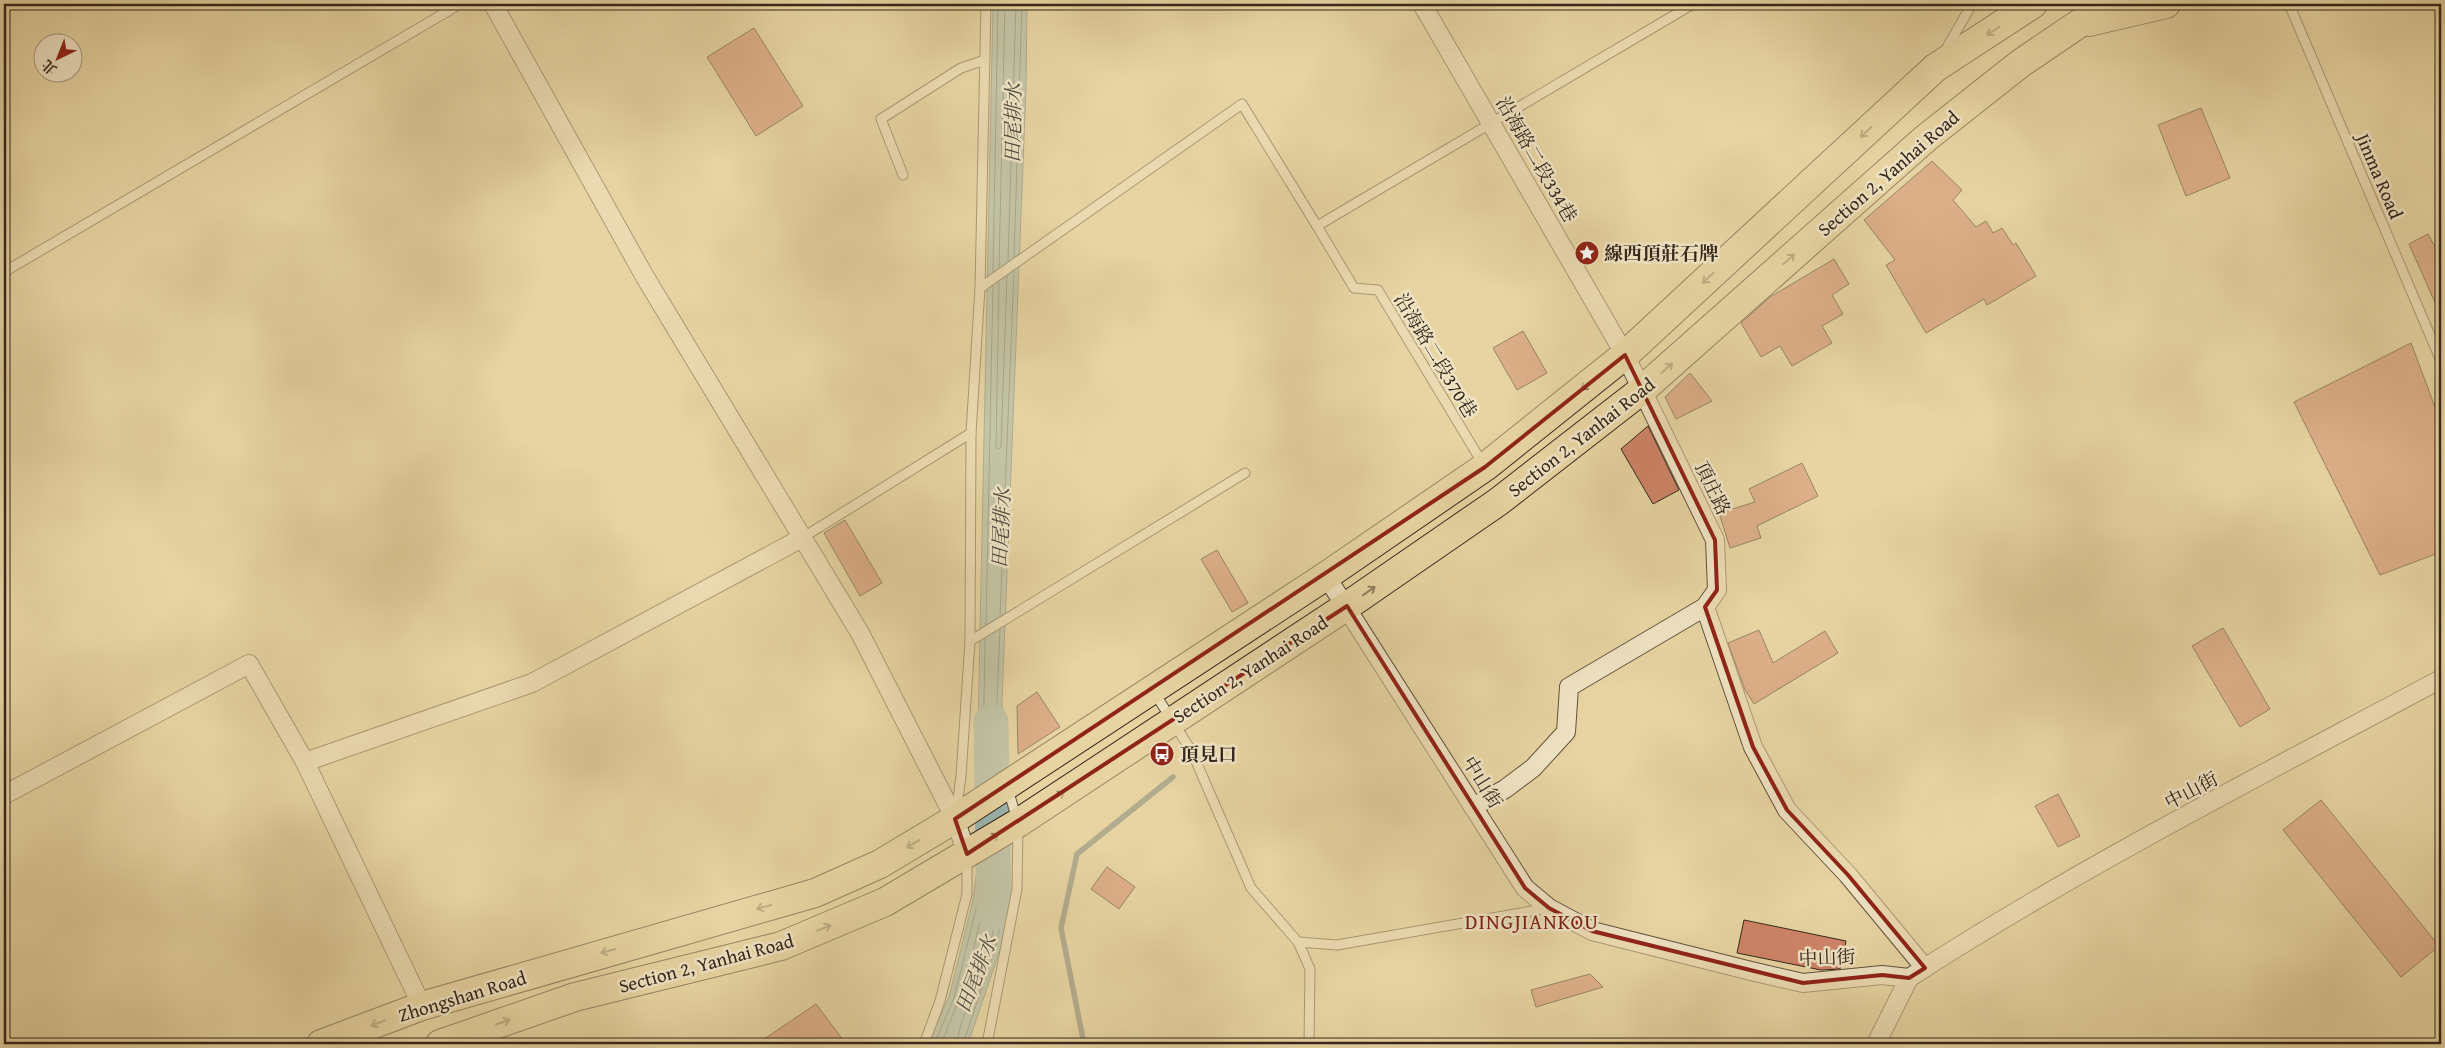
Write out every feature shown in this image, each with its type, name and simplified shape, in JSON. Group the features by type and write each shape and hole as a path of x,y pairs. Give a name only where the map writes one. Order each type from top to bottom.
{"main road":[{"name":"Section 2, Yanhai Road","path":"575,961 815,893 880,864 1008,787 1326,576 1485,467 1625,355 1936,68 2033,4"},
{"name":"Section 2, Yanhai Road","path":"575,997 781,946 885,902 1018,823 1347,606 1498,502 1642,390 1926,138 2021,63 2108,4"},
{"path":"2078,24 2166,4"},
{"name":"Zhongshan Road","path":"321,1044 422,1006 575,961"},
{"name":"Zhongshan Road","path":"440,1044 575,997"}],"street":[{"path":"493,4 645,277 860,633 955,819 967,854"},
{"name":"沿海路二段334巷","path":"1422,4 1625,355 1642,390"},
{"name":"頂庄路","path":"1642,390 1715,540 1717,590 1705,607"},
{"path":"305,762 532,683 802,538"},
{"name":"中山街","path":"1326,576 1347,606 1525,888 1550,908 1592,931 1803,983 1882,975 1909,978 2008,915 2082,873 2441,679"},
{"path":"1474,807 1505,789 1533,768 1566,732 1569,687 1705,607 1753,747 1787,810 1848,875 1925,968"},
{"path":"4,795 249,664 305,762 422,1006"},
{"path":"1876,1044 1909,978"}],"lane":[{"path":"4,272 460,4"},
{"path":"955,819 961,776 970,641 971,433 980,288 986,4"},
{"path":"980,288 1242,104 1317,226 1491,121 1693,4"},
{"path":"1936,68 1972,4"},
{"name":"Jinma Road","path":"2289,4 2441,361"},
{"path":"903,175 881,118 961,68 985,60"},
{"name":"沿海路二段370巷","path":"1317,226 1354,288 1378,290 1485,467"},
{"path":"802,538 971,433"},
{"path":"970,641 1245,473"},
{"path":"1153,690 1192,752 1250,888 1298,942 1310,969 1309,1044"},
{"path":"987,1044 1018,889 1018,823 1008,787"},
{"path":"924,1044 940,1001 967,894 967,854"},
{"path":"1298,942 1337,945 1550,908"}],"highlighted area":[{"path":"1625,355 1715,540 1717,590 1705,607 1753,747 1787,810 1848,875 1925,968 1909,978 1882,975 1803,983 1592,931 1549,908 1525,888 1347,606 967,854 955,819 1485,467"}],"water":[{"path":"993,4 1027,4 1026,87 1002,701 1003,762 977,777"},
{"path":"1005,858 1009,902 1002,944 968,1044 928,1044 949,997 973,900 976,876"}],"building":[{"path":"754,28 803,106 756,136 707,57"},
{"path":"2201,108 2230,178 2186,196 2158,125"},
{"path":"1932,161 1962,190 1953,200 1976,227 1986,221 1993,233 2002,228 2013,245 2016,243 2036,276 1987,305 1984,299 1926,333 1886,265 1895,260 1864,220"},
{"path":"2428,234 2441,258 2441,316 2409,244"},
{"path":"1834,259 1849,284 1832,295 1843,314 1822,326 1832,343 1792,366 1780,346 1761,357 1741,323 1770,297"},
{"path":"1523,331 1547,373 1517,390 1493,348"},
{"path":"2411,343 2441,423 2441,552 2380,575 2294,402"},
{"path":"1690,373 1712,401 1676,419 1665,397"},
{"path":"1648,426 1679,490 1653,504 1621,449"},
{"path":"1802,463 1818,496 1757,526 1761,538 1730,548 1719,513 1755,502 1749,489"},
{"path":"845,520 882,583 860,596 824,533"},
{"path":"1217,550 1248,603 1232,612 1201,559"},
{"path":"2223,628 2270,709 2240,727 2192,646"},
{"path":"1759,630 1773,663 1825,631 1838,653 1754,704 1745,690 1728,643"},
{"path":"1037,692 1060,727 1018,754 1017,706"},
{"path":"2058,794 2080,836 2058,847 2035,806"},
{"path":"2321,800 2439,946 2401,977 2283,830"},
{"path":"1107,867 1135,887 1119,909 1091,889"},
{"path":"1744,920 1846,941 1840,969 1821,970 1737,953"},
{"path":"1590,974 1603,987 1536,1007 1531,990"},
{"path":"816,1004 846,1044 757,1044"}],"waterway":[{"name":"田尾排水","path":"991,722 994,912"},
{"path":"1084,1044 1061,928 1077,854 1173,777"}],"place":[{"name":"線西頂莊石牌","path":"1587,253"},
{"name":"頂見口","path":"1162,754"}],"district":[{"name":"DINGJIANKOU","path":"1532,922"}]}
